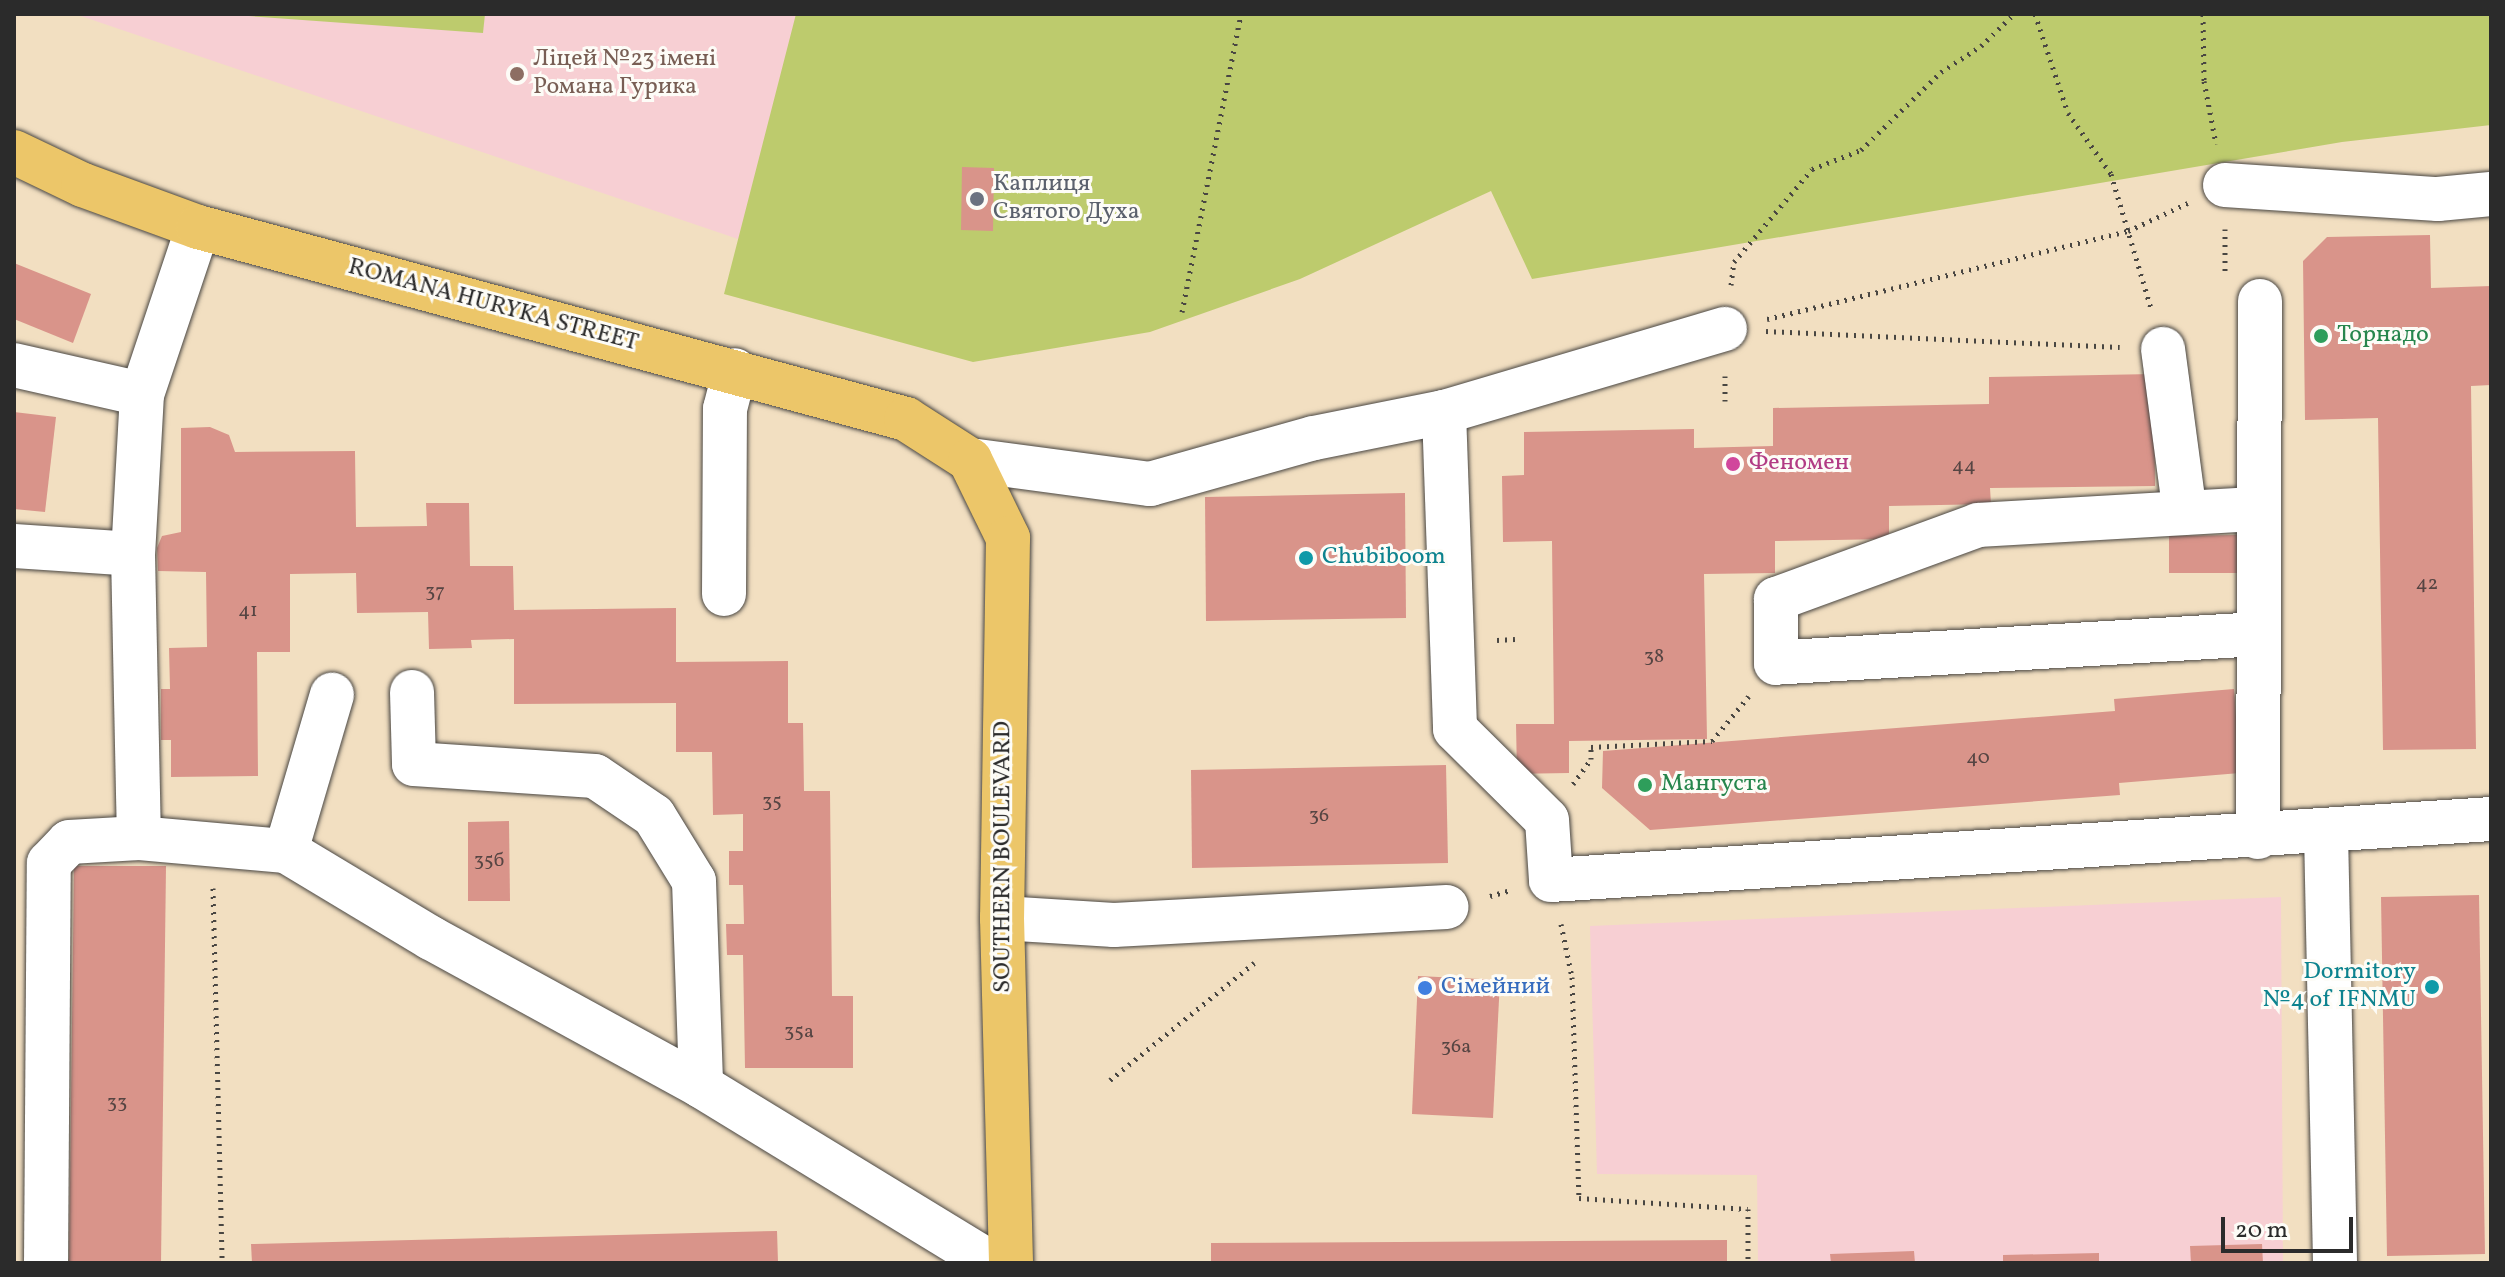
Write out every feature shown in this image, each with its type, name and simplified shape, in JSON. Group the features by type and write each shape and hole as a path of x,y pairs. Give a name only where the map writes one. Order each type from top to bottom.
{"main road":[{"name":"ROMANA HURYKA STREET","path":"14,152 83,185 198,227 735,370 906,419 970,460"},
{"name":"SOUTHERN BOULEVARD","path":"970,460 1008,538 1002,918 1011,1263"}],"lane":[{"path":"2225,185 2438,199 2491,194"},
{"path":"139,838 133,554 142,394 198,227"},
{"path":"2258,837 2260,301"},
{"path":"970,460 1150,484 1314,438 1444,412 1725,329"},
{"path":"2163,349 2185,513"},
{"path":"14,365 142,394"},
{"path":"724,594 725,409 735,370"},
{"path":"1444,412 1455,729 1547,820 1551,880 2258,837 2491,819"},
{"path":"2259,509 1978,525 1776,599 1776,663 2259,634"},
{"path":"14,546 133,554"},
{"path":"412,692 414,764 595,776 654,816 694,881 701,1086"},
{"path":"286,851 332,695"},
{"path":"2326,832 2335,1263"},
{"path":"46,1263 49,863 69,842 139,838 286,851 431,938 701,1086 991,1263"},
{"path":"1002,918 1114,925 1447,907"}],"path":[{"path":"1182,312 1241,14"},
{"path":"1725,401 1725,329 1734,262 1812,169 1861,150 1941,72 1981,46 2014,14"},
{"path":"1725,329 2163,349 2111,174 2068,113 2035,14"},
{"path":"1725,329 2128,231 2225,185 2204,81 2203,14"},
{"path":"1591,759 1591,747 1712,741 1776,663"},
{"path":"211,844 222,1263"},
{"path":"1447,907 1551,880 1572,977 1579,1198 1748,1209 1748,1263"},
{"path":"1110,1080 1314,914"}],"shaded area":[{"name":"Ліцей №23 імені Романа Гурика","path":"75,14 798,14 741,240"},
{"path":"2281,897 2283,1263 1758,1263 1757,1175 1597,1174 1590,926"}],"green space":[{"path":"220,14 485,14 483,33"},
{"path":"796,14 2491,14 2491,125 2342,142 1532,279 1491,191 1300,279 1150,332 973,362 724,294"}],"building":[{"name":"Каплиця Святого Духа","path":"962,167 994,168 993,231 961,230"},
{"path":"2430,235 2431,288 2491,286 2491,385 2471,386 2476,749 2383,750 2378,418 2305,420 2303,261 2327,237"},
{"path":"14,263 91,294 73,343 14,319"},
{"path":"2154,374 2155,486 1990,488 1991,504 1889,506 1889,539 1775,541 1775,573 1704,574 1707,739 1569,741 1569,773 1517,774 1516,724 1554,724 1552,541 1503,542 1502,476 1524,475 1524,432 1694,429 1694,448 1773,446 1773,408 1989,404 1989,377"},
{"path":"14,412 56,417 45,512 14,509"},
{"path":"210,427 229,435 235,452 355,451 356,527 427,526 426,503 469,503 470,566 513,566 514,610 676,608 676,662 788,661 788,723 803,723 804,791 830,791 832,996 853,996 853,1068 745,1068 743,955 727,955 726,924 744,924 743,885 729,885 729,851 743,851 743,814 713,815 712,752 676,752 676,703 514,704 514,639 471,640 472,648 429,649 428,612 357,613 356,573 290,574 290,652 257,652 258,776 171,777 171,740 161,740 161,689 170,689 169,648 207,647 206,572 158,571 157,548 162,536 181,532 181,428"},
{"name":"Chubiboom","path":"1405,493 1406,618 1206,621 1205,497"},
{"path":"2238,535 2238,573 2169,573 2169,536"},
{"path":"2234,689 2240,773 2119,783 2120,795 1650,830 1602,788 1603,751 2115,711 2114,699"},
{"path":"1446,765 1448,863 1192,868 1191,770"},
{"path":"509,821 510,901 468,901 468,822"},
{"path":"74,866 166,866 161,1263 69,1263"},
{"name":"Dormitory №4 of IFNMU","path":"2479,895 2485,1254 2387,1256 2381,897"},
{"path":"1418,976 1500,980 1493,1118 1412,1114"},
{"path":"777,1231 778,1263 252,1263 251,1244"},
{"path":"1727,1240 1727,1263 1211,1263 1211,1243"},
{"path":"2262,1244 2263,1263 2191,1263 2190,1246"},
{"path":"1914,1251 1915,1263 1831,1263 1830,1254"},
{"path":"2099,1253 2099,1263 2003,1263 2003,1255"}],"place":[{"name":"Ліцей №23 імені Романа Гурика","path":"517,74"},
{"name":"Каплиця Святого Духа","path":"977,199"},
{"name":"Торнадо","path":"2321,336"},
{"name":"Феномен","path":"1733,464"},
{"name":"Chubiboom","path":"1306,558"},
{"name":"Мангуста","path":"1645,785"},
{"name":"Dormitory №4 of IFNMU","path":"2432,987"},
{"name":"Сімейний","path":"1425,988"}]}
